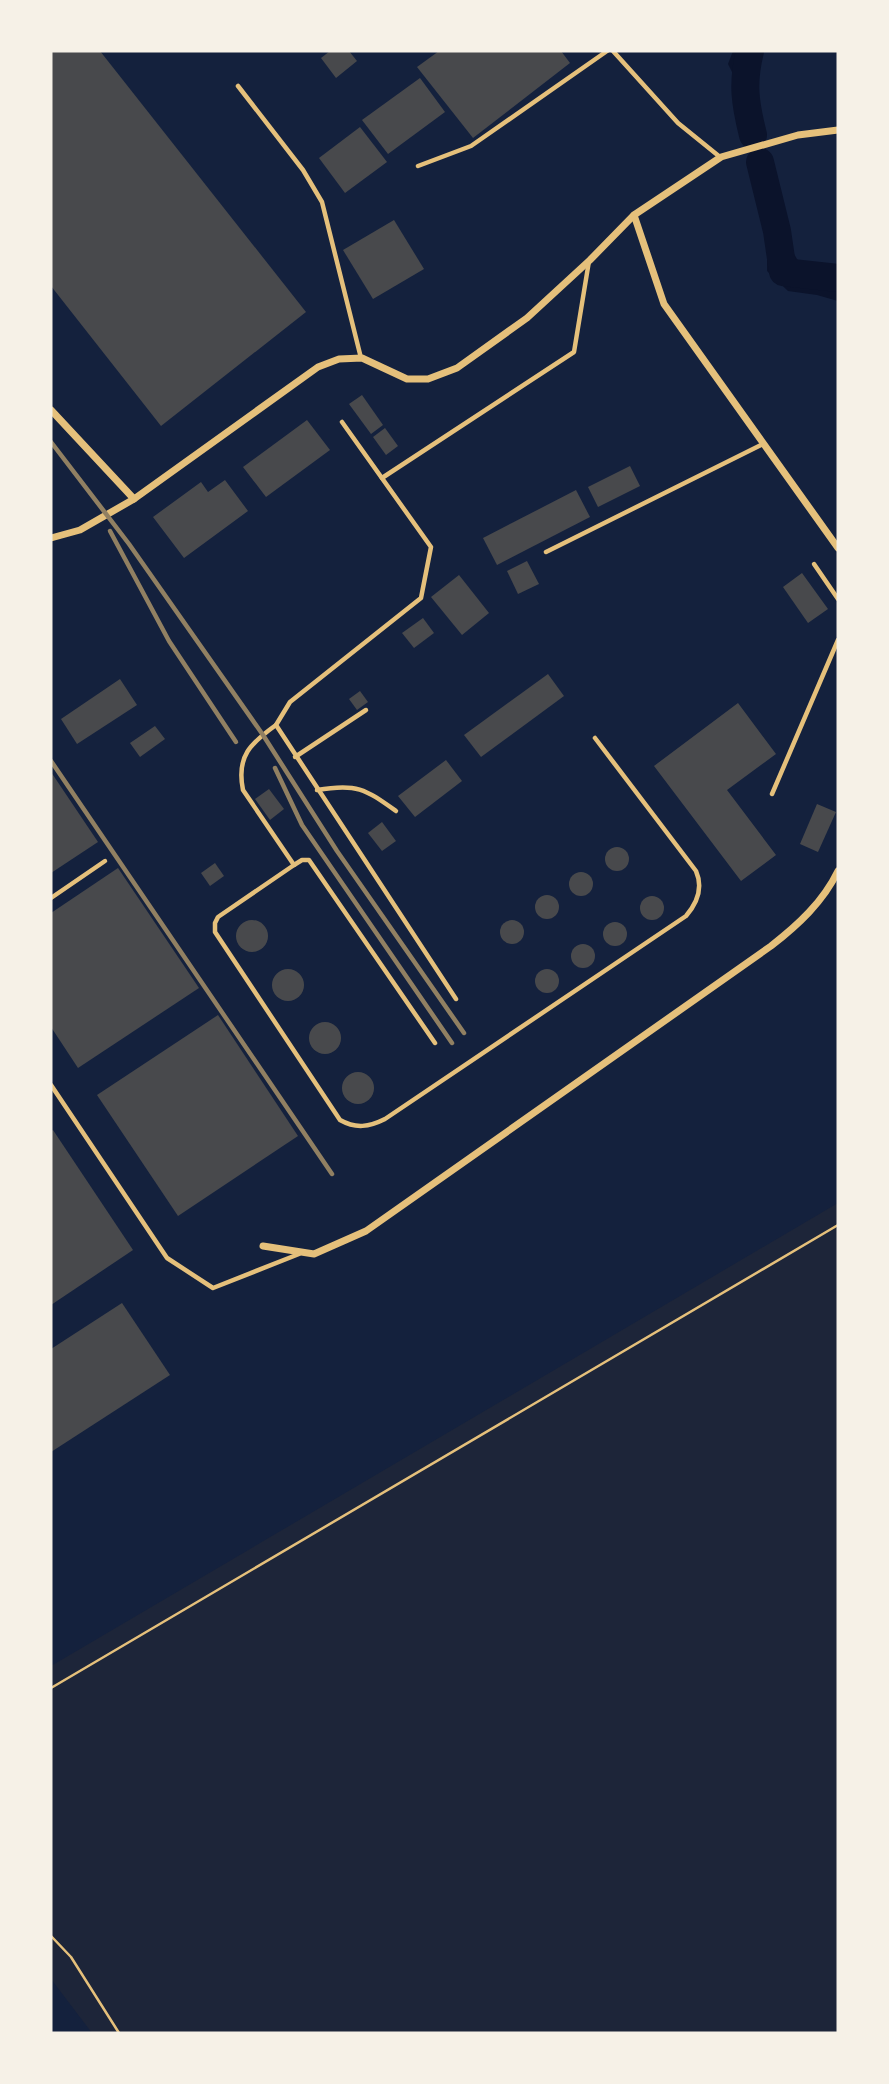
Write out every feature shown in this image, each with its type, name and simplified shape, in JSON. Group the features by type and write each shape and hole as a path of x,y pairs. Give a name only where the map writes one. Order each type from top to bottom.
{"street":[{"path":"51,538 80,530 134,499 318,367 339,359 362,358 407,379 428,379 457,368 527,318 634,215 721,157 798,135 838,130"},
{"path":"634,215 664,304 838,548"},
{"path":"51,410 134,499"},
{"path":"264,1246 314,1254 366,1231 771,946 794,928 816,905 838,871"}],"lane":[{"path":"418,166 471,146 607,51"},
{"path":"613,51 678,123 721,157"},
{"path":"238,86 303,170 322,202 362,358"},
{"path":"382,478 574,352 590,260"},
{"path":"294,865 243,790 240,778 248,749 276,725 290,702 421,598 431,547 342,422"},
{"path":"546,552 764,443"},
{"path":"814,564 838,598"},
{"path":"772,794 838,640"},
{"path":"295,757 366,710"},
{"path":"276,725 456,999"},
{"path":"435,1043 309,860 302,860 294,865 218,917 215,932 340,1120 348,1125 371,1126 675,924 693,908 698,899 700,880 696,871 595,738"},
{"path":"317,790 349,787 367,790 396,811"},
{"path":"51,898 105,861"},
{"path":"51,1086 167,1258 213,1288 302,1252"}],"path":[{"path":"51,1688 838,1225"},
{"path":"51,1936 71,1957 119,2033"}],"shaded area":[{"path":"733,51 762,51 754,71 734,76 728,64"},
{"path":"783,220 793,253 806,268 814,273 838,275 838,301 788,291 767,271 767,231"},
{"path":"838,1203 838,2033 92,2033 51,1979 51,1666"}],"building":[{"path":"51,51 100,51 306,312 161,426 51,286"},
{"path":"330,51 349,51 357,61 336,78 321,58"},
{"path":"439,51 561,51 570,63 473,138 417,67"},
{"path":"420,78 445,112 388,154 362,120"},
{"path":"360,127 387,162 345,193 319,158"},
{"path":"394,220 424,269 373,299 343,250"},
{"path":"362,395 383,425 371,434 349,404"},
{"path":"307,420 330,450 266,497 243,467"},
{"path":"385,428 398,446 386,455 373,437"},
{"path":"630,466 640,486 598,507 588,487"},
{"path":"225,480 248,511 184,558 153,517 201,482 208,492"},
{"path":"576,490 590,517 497,565 483,538"},
{"path":"527,561 539,584 518,594 507,571"},
{"path":"802,573 828,609 808,623 783,587"},
{"path":"459,575 489,613 462,635 431,597"},
{"path":"423,618 434,633 414,648 402,633"},
{"path":"548,674 564,696 481,757 464,735"},
{"path":"120,679 137,705 77,744 61,719"},
{"path":"360,691 368,702 357,710 349,699"},
{"path":"738,703 776,754 727,790 776,855 741,881 654,766"},
{"path":"155,726 165,739 140,757 130,743"},
{"path":"446,760 462,781 415,817 398,796"},
{"path":"51,772 98,842 51,873"},
{"path":"269,789 284,809 270,820 255,799"},
{"path":"817,804 836,812 818,852 800,844"},
{"path":"382,822 396,841 382,851 368,833"},
{"path":"617,847 626,850 629,859 626,868 617,871 608,868 605,859 608,850"},
{"path":"215,863 224,876 210,886 201,873"},
{"path":"118,868 199,988 78,1068 51,1027 51,913"},
{"path":"581,872 590,875 593,884 590,893 581,896 572,893 569,884 572,875"},
{"path":"547,895 556,898 559,907 556,916 547,919 538,916 535,907 538,898"},
{"path":"652,896 661,899 664,908 661,917 652,920 643,917 640,908 643,899"},
{"path":"252,920 263,925 268,936 263,947 252,952 241,947 236,936 241,925"},
{"path":"512,920 521,923 524,932 521,941 512,944 503,941 500,932 503,923"},
{"path":"615,922 624,925 627,934 624,943 615,946 606,943 603,934 606,925"},
{"path":"583,944 592,947 595,956 592,965 583,968 574,965 571,956 574,947"},
{"path":"288,969 299,974 304,985 299,996 288,1001 277,996 272,985 277,974"},
{"path":"547,969 556,972 559,981 556,990 547,993 538,990 535,981 538,972"},
{"path":"218,1015 298,1136 178,1216 97,1095"},
{"path":"325,1022 336,1027 341,1038 336,1049 325,1054 314,1049 309,1038 314,1027"},
{"path":"358,1072 369,1077 374,1088 369,1099 358,1104 347,1099 342,1088 347,1077"},
{"path":"53,1130 133,1250 51,1305 51,1131"},
{"path":"122,1303 170,1375 51,1452 51,1349"}],"waterway":[{"path":"750,51 745,93 753,135"},
{"path":"760,162 777,231 783,272 838,278"}],"railway":[{"path":"51,442 129,544 263,735 337,851 464,1033"},
{"path":"110,531 169,641 236,742"},
{"path":"51,761 332,1174"},
{"path":"275,768 302,825 452,1043"}]}
